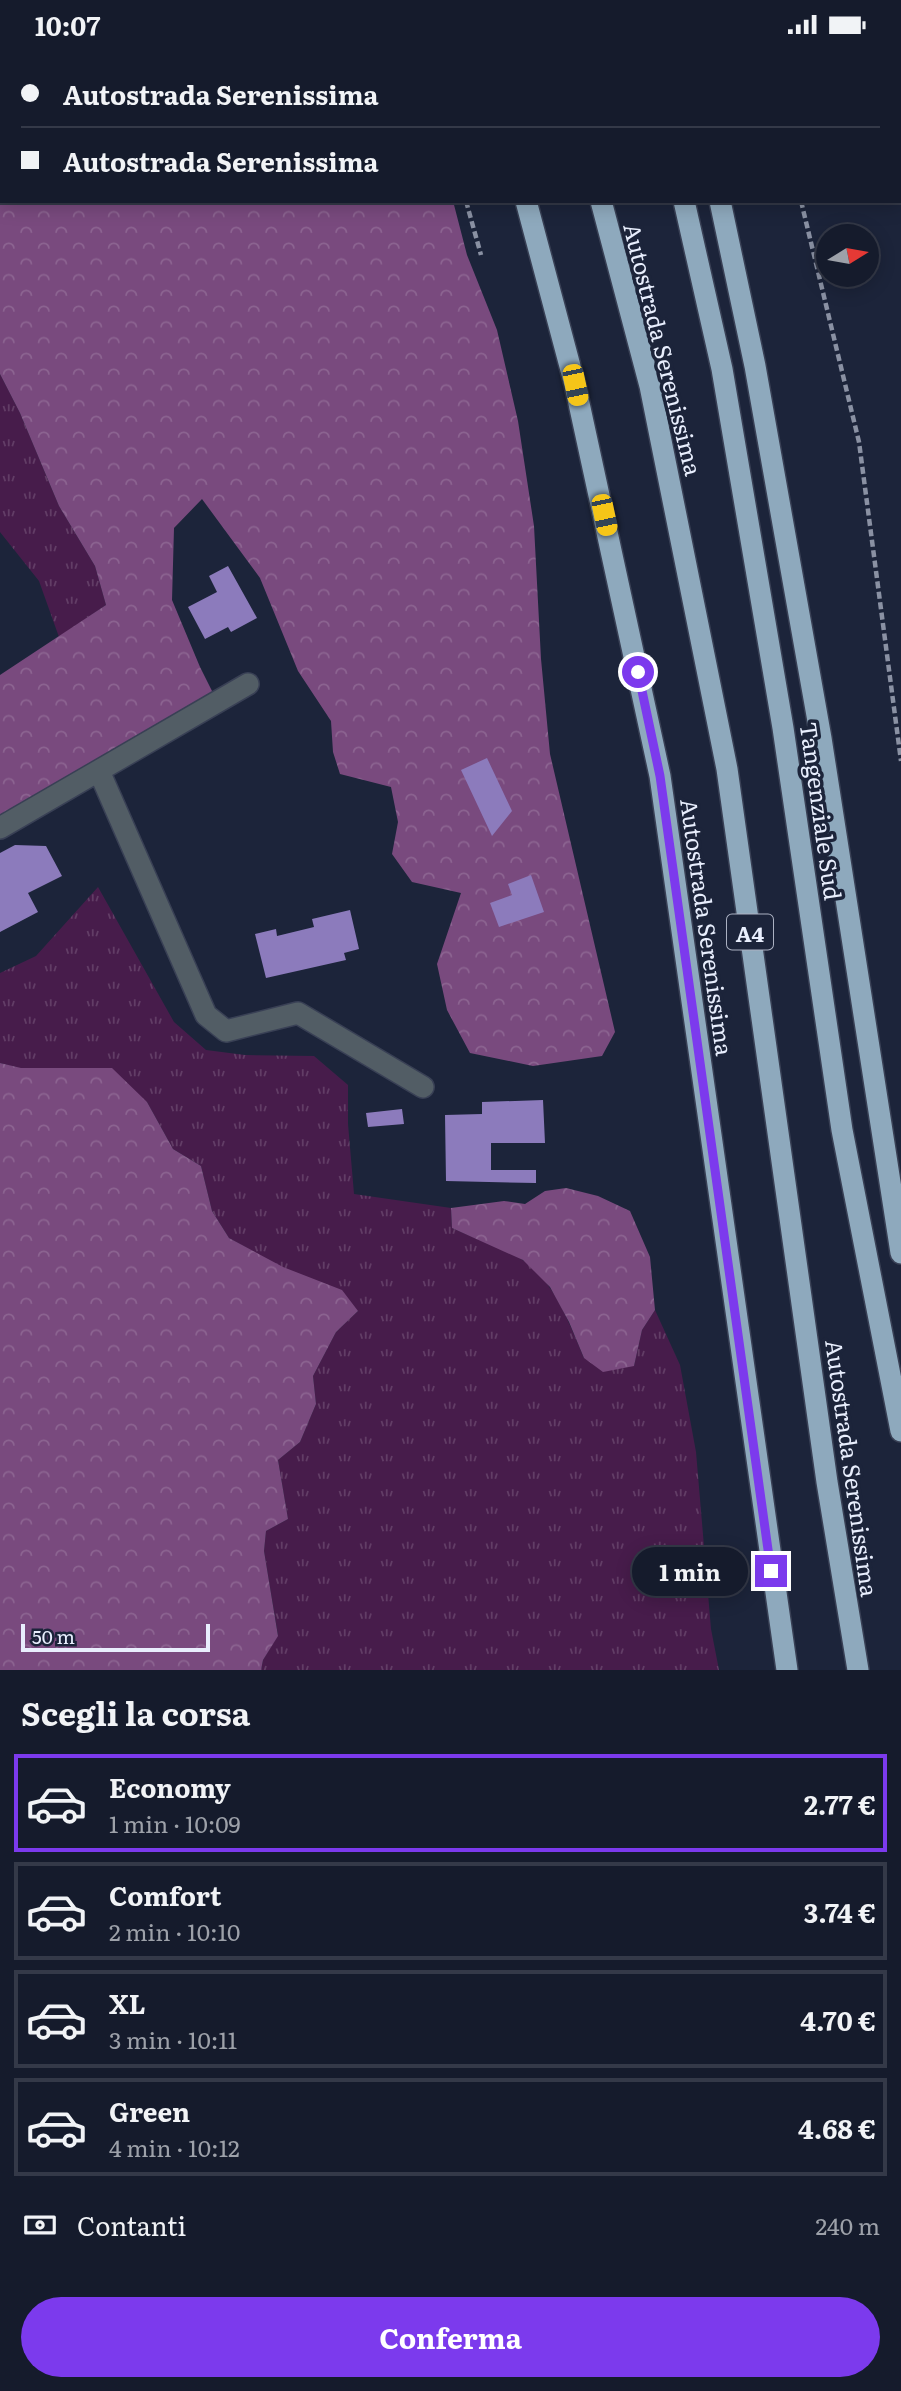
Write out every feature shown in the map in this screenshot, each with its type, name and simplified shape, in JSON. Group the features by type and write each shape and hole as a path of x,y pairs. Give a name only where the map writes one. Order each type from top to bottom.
{"highway":[{"name":"Autostrada Serenissima","path":"527,203 575,385 660,776 787,1670"},
{"name":"Autostrada Serenissima","path":"602,203 650,386 727,769 827,1482 858,1670"},
{"name":"Tangenziale Sud","path":"684,203 722,369 783,728 842,1130 901,1431"},
{"name":"Tangenziale Sud","path":"720,203 755,366 821,739 901,1252"}],"street":[{"path":"0,828 248,684"},
{"path":"99,771 206,1015 226,1031 298,1013 423,1087"}],"path":[{"path":"467,203 481,255"},
{"path":"801,203 859,442 901,761"}],"green space":[{"path":"0,203 454,203 467,255 497,330 518,421 534,526 541,659 550,754 615,1032 602,1056 533,1066 470,1053 447,1010 437,964 461,893 412,882 392,854 398,822 391,787 340,774 333,752 331,721 298,671 260,578 202,499 174,528 172,600 218,703 0,828 0,675 106,605 95,566 59,506 20,413 0,374"},
{"path":"0,374 20,413 59,506 95,566 106,605 59,637 39,581 0,532"},
{"path":"98,887 174,1022 206,1050 245,1055 314,1056 348,1085 348,1124 354,1194 451,1208 452,1228 521,1259 542,1277 559,1303 584,1358 634,1366 642,1330 655,1310 680,1365 696,1452 711,1629 719,1670 261,1670 263,1660 278,1635 264,1551 266,1531 288,1519 278,1460 300,1442 316,1404 313,1376 336,1332 358,1311 229,1238 212,1211 201,1166 173,1149 147,1102 0,1063 0,973 36,956"},
{"path":"0,1063 21,1068 112,1068 147,1102 173,1149 201,1166 212,1211 229,1238 283,1267 342,1290 358,1311 336,1332 313,1376 316,1404 300,1442 278,1460 288,1519 266,1531 264,1551 278,1636 263,1660 261,1670 0,1670"},
{"path":"566,1188 598,1196 630,1211 650,1257 655,1310 642,1330 634,1366 603,1372 584,1358 550,1287 523,1260 452,1228 451,1208 504,1201 525,1204 545,1191"}],"building":[{"path":"228,566 257,618 231,632 228,627 205,639 188,607 217,592 209,576"},
{"path":"487,758 512,811 492,836 461,770"},
{"path":"15,845 46,846 62,876 28,893 38,912 0,932 0,853"},
{"path":"531,875 544,912 499,927 490,903 512,895 508,884"},
{"path":"350,910 359,949 344,953 346,960 266,978 255,934 276,929 277,936 314,927 312,919"},
{"path":"543,1100 545,1143 491,1143 491,1170 536,1170 536,1183 446,1181 445,1115 482,1114 482,1102"},
{"path":"402,1109 404,1124 368,1127 366,1113"}],"route":[{"path":"638,672 660,776 771,1571"}]}
